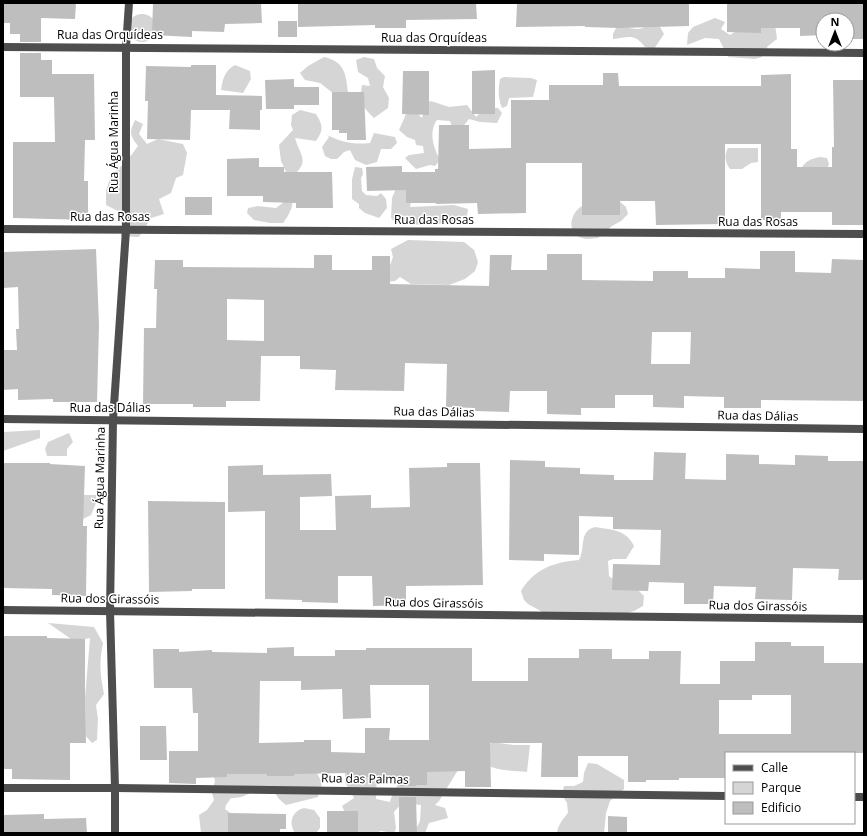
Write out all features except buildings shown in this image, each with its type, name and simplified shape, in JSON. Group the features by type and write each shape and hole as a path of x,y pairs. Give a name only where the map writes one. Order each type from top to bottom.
{"street":[{"name":"Rua Água Marinha","path":"115,833 110,611 113,420 126,230 126,47 129,3"},
{"name":"Rua das Orquídeas","path":"3,47 864,53"},
{"name":"Rua das Rosas","path":"3,229 864,234"},
{"name":"Rua das Dálias","path":"3,419 864,429"},
{"name":"Rua dos Girassóis","path":"3,610 864,619"},
{"name":"Rua das Palmas","path":"3,788 115,788 725,796"}],"green space":[{"path":"142,14 152,18 156,28 152,38 142,42 132,38 128,28 132,18"},
{"path":"715,18 725,22 721,29 730,35 739,29 775,24 777,39 768,46 762,57 755,59 728,57 719,39 705,38 687,45 688,33 693,27"},
{"path":"617,26 641,29 649,26 655,26 660,27 664,34 654,49 645,47 638,40 631,37 613,39 613,34"},
{"path":"324,57 336,62 343,69 348,92 338,97 320,83 305,80 300,73 308,66"},
{"path":"364,57 374,59 377,68 385,76 383,87 389,98 388,108 374,118 367,111 361,96 362,85 370,86 368,78 358,72 356,60"},
{"path":"235,65 250,71 251,79 243,93 221,90 226,73"},
{"path":"504,77 531,78 537,80 533,97 509,98 507,106 502,108 499,97 499,87 500,79"},
{"path":"431,101 449,107 467,105 476,117 487,107 498,108 502,113 497,123 480,122 469,119 461,129 453,130 450,121 437,120 434,125 432,135 434,146 440,160 435,166 430,165 416,169 405,158 409,155 424,153 423,146 416,145 415,140 407,137 399,130 407,112 413,109 422,118 426,103"},
{"path":"300,110 316,114 322,128 316,141 295,138 302,162 301,167 292,177 293,201 290,212 283,223 270,223 254,220 247,213 248,208 258,206 276,208 284,202 287,174 281,161 279,145 293,130 291,125 292,115"},
{"path":"135,120 143,124 139,134 147,144 158,139 183,144 187,153 183,175 176,178 171,193 159,199 164,214 151,218 139,237 121,236 122,213 106,205 106,191 111,175 127,161 138,146 131,134"},
{"path":"374,133 395,137 397,143 391,149 381,149 377,162 366,165 355,160 350,150 344,152 337,159 331,159 325,156 322,147 329,137 327,135 348,142 364,144 370,143"},
{"path":"728,148 758,148 758,162 751,163 742,169 730,169 726,158"},
{"path":"820,157 827,158 829,164 827,169 800,172 803,165 808,161"},
{"path":"355,167 362,168 362,191 366,195 377,196 381,193 386,199 387,208 379,218 365,213 359,208 359,204 352,199 352,179"},
{"path":"397,186 409,187 412,194 410,207 454,205 468,209 467,216 459,220 442,224 423,225 396,223 391,218 392,198"},
{"path":"616,198 626,207 628,214 621,221 612,226 598,238 584,239 574,232 572,223 578,209 582,206"},
{"path":"408,240 464,242 474,250 478,262 475,271 465,279 449,285 411,284 400,277 395,281 384,282 393,257 391,249"},
{"path":"40,430 40,438 3,451 3,432"},
{"path":"69,433 73,442 67,449 67,456 47,456 45,449 48,442"},
{"path":"83,495 96,495 96,503 91,515 81,520"},
{"path":"595,527 618,531 631,540 634,546 626,559 613,559 608,561 609,576 613,579 633,585 644,596 643,606 634,611 620,615 546,614 528,604 524,600 521,591 526,583 538,572 546,568 561,563 579,560 584,536 590,529"},
{"path":"48,623 94,627 103,643 100,668 104,694 96,705 98,719 97,740 92,743 75,724 85,698 90,638 74,641"},
{"path":"491,742 514,745 530,745 527,772 493,768 484,762"},
{"path":"588,763 597,764 624,780 624,789 610,801 606,813 604,833 557,833 560,825 568,813 567,803 562,795 564,786 574,786 583,782 584,773"},
{"path":"315,769 322,783 318,797 286,805 279,799 270,786 262,787 243,796 231,798 226,805 225,809 233,815 234,833 201,833 199,815 207,810 214,800 212,793 215,781 213,772"},
{"path":"458,770 435,805 445,808 448,818 429,823 425,833 414,833 420,821 421,805 402,803 394,812 396,828 394,833 381,831 375,833 355,833 342,806 354,798 345,782 345,772 377,774 376,799 390,802 392,795 400,781 402,773"},
{"path":"304,808 314,810 320,818 320,828 316,833 295,833 293,829 292,818 297,812"}]}
